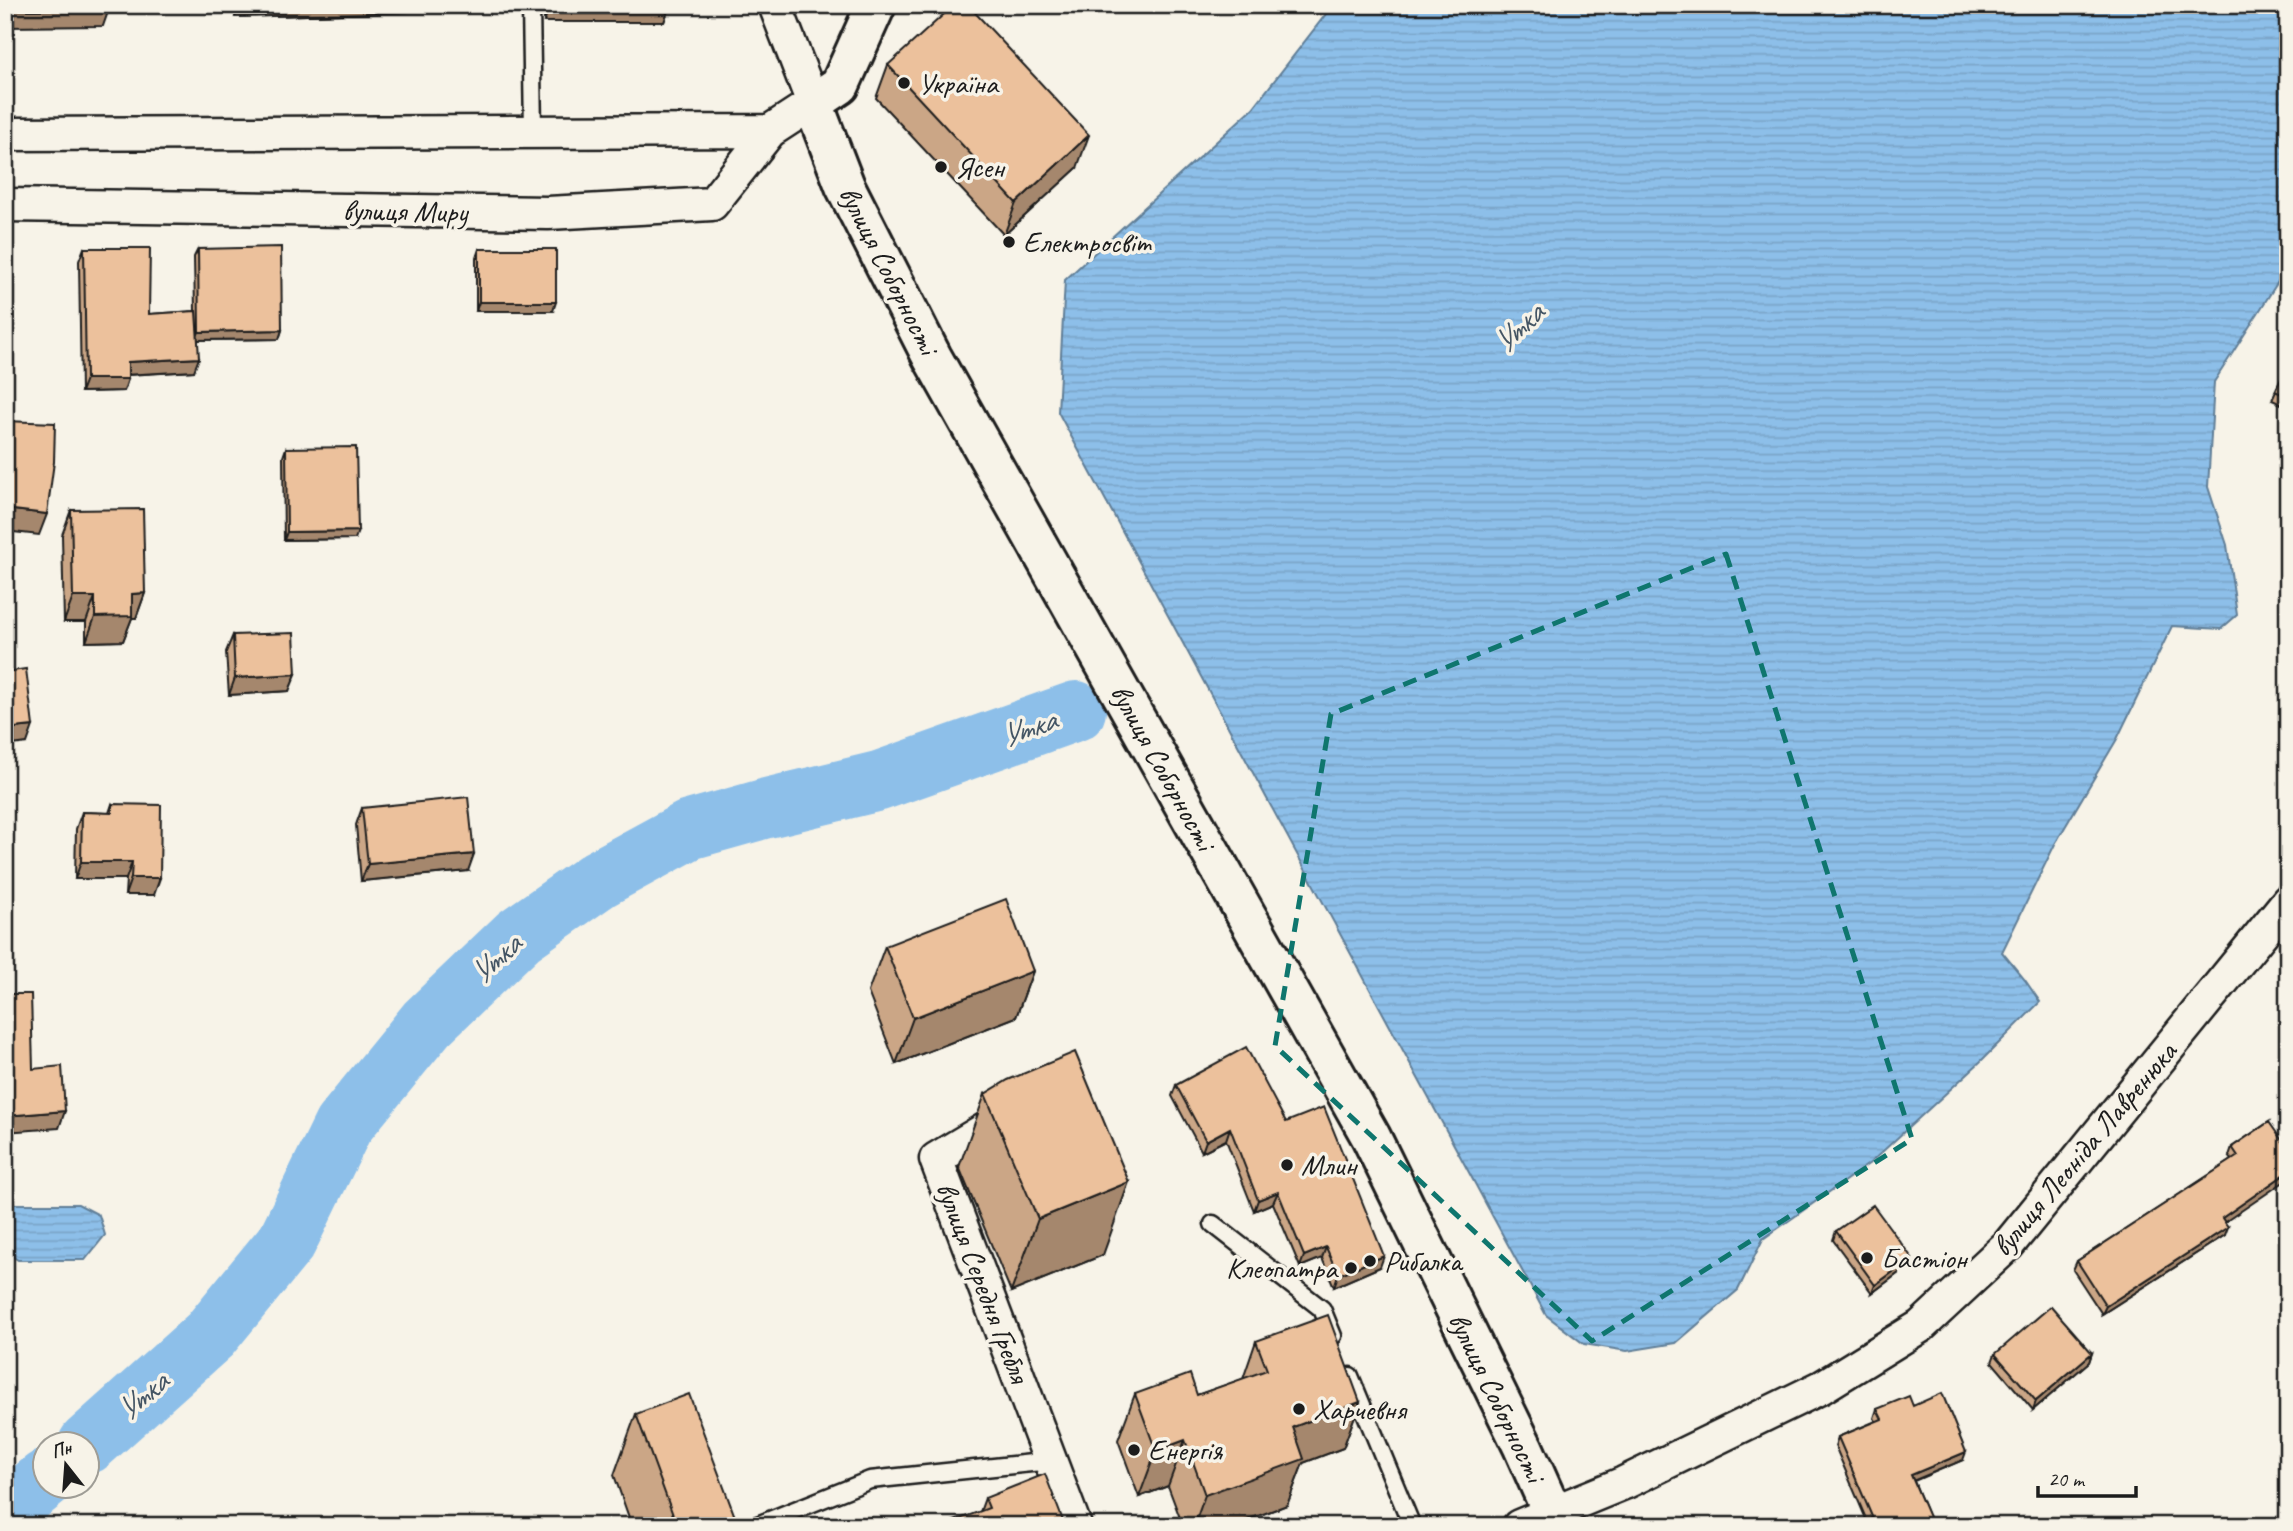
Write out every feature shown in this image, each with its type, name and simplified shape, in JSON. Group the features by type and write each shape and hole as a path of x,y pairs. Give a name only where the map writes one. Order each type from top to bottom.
{"main road":[{"name":"вулиця Миру","path":"813,103 840,85 876,5"},
{"name":"вулиця Соборності","path":"813,103 845,186 932,357 1371,1137 1517,1434 1543,1522"}],"street":[{"name":"вулиця Соборності","path":"775,5 813,103"},
{"name":"вулиця Миру","path":"5,205 548,213 712,204 770,131 813,103"},
{"path":"5,134 770,131"},
{"name":"вулиця Леоніда Лавренюка","path":"1543,1522 1822,1387 1922,1326 2008,1245 2288,901"},
{"name":"вулиця Середня Гребля","path":"1035,1100 936,1158 1075,1526"}],"lane":[{"path":"531,5 533,132"},
{"path":"1213,1224 1322,1309 1412,1526"},
{"path":"755,1526 870,1479 1051,1461"}],"highlighted area":[{"path":"1726,554 1912,1139 1592,1341 1275,1046 1331,714"}],"water":[{"path":"1333,5 2288,5 2288,266 2214,382 2208,487 2227,545 2237,615 2221,629 2172,626 2117,739 2055,844 2002,952 2040,1002 1980,1062 1870,1163 1763,1239 1738,1290 1676,1343 1627,1351 1584,1344 1546,1315 1058,412 1065,280 1253,108"},
{"path":"8,1204 78,1204 99,1215 105,1235 85,1260 18,1260 5,1252 5,1207"}],"building":[{"path":"5,5 109,5 109,9 5,10"},
{"path":"954,5 968,5 1089,135 1016,203 888,65"},
{"path":"281,247 282,330 199,332 198,249"},
{"path":"84,248 150,248 149,314 196,311 199,358 128,362 128,379 86,379"},
{"path":"479,249 556,249 556,302 479,302"},
{"path":"2288,365 2288,397 2275,391"},
{"path":"5,421 55,423 54,462 47,514 5,509"},
{"path":"356,447 358,531 287,532 286,448"},
{"path":"143,509 145,593 132,594 132,616 95,617 95,597 73,597 71,510"},
{"path":"294,633 296,674 235,678 233,635"},
{"path":"26,669 33,726 5,729 5,672"},
{"path":"468,797 474,854 368,864 362,808"},
{"path":"112,804 161,805 160,878 131,878 132,862 81,862 82,812 112,813"},
{"path":"1006,899 1033,971 913,1018 885,946"},
{"path":"5,994 31,994 33,1069 62,1066 65,1111 5,1116"},
{"path":"1246,1047 1286,1122 1324,1107 1384,1256 1338,1275 1326,1247 1304,1256 1278,1192 1258,1200 1230,1128 1206,1141 1176,1085"},
{"path":"1075,1052 1129,1182 1038,1219 985,1094 1008,1080"},
{"path":"2269,1122 2288,1149 2288,1172 2222,1218 2228,1227 2106,1306 2077,1261 2238,1156 2232,1147"},
{"path":"1873,1205 1912,1258 1875,1285 1836,1231"},
{"path":"2051,1306 2092,1353 2036,1401 1995,1354"},
{"path":"1328,1315 1360,1402 1293,1427 1304,1459 1205,1495 1185,1440 1156,1451 1135,1394 1190,1374 1197,1395 1267,1370 1256,1341"},
{"path":"1942,1393 1966,1452 1911,1475 1932,1524 1876,1526 1838,1437 1882,1419 1877,1409 1909,1396 1913,1406"},
{"path":"689,1394 735,1517 711,1526 677,1526 636,1414"},
{"path":"1045,1474 1065,1526 941,1526 989,1508 985,1498"}],"waterway":[{"name":"Утка","path":"102,1431 210,1335 287,1241 343,1126 427,1023 519,935 599,879 689,830 879,781 1076,711"},
{"name":"Утка","path":"5,1512 32,1490"}],"place":[{"name":"Україна","path":"904,83"},
{"name":"Ясен","path":"941,167"},
{"name":"Електросвіт","path":"1009,242"},
{"name":"Млин","path":"1287,1165"},
{"name":"Бастіон","path":"1867,1258"},
{"name":"Рибалка","path":"1370,1261"},
{"name":"Клеопатра","path":"1351,1268"},
{"name":"Харчевня","path":"1299,1409"},
{"name":"Енергія","path":"1134,1450"}]}
